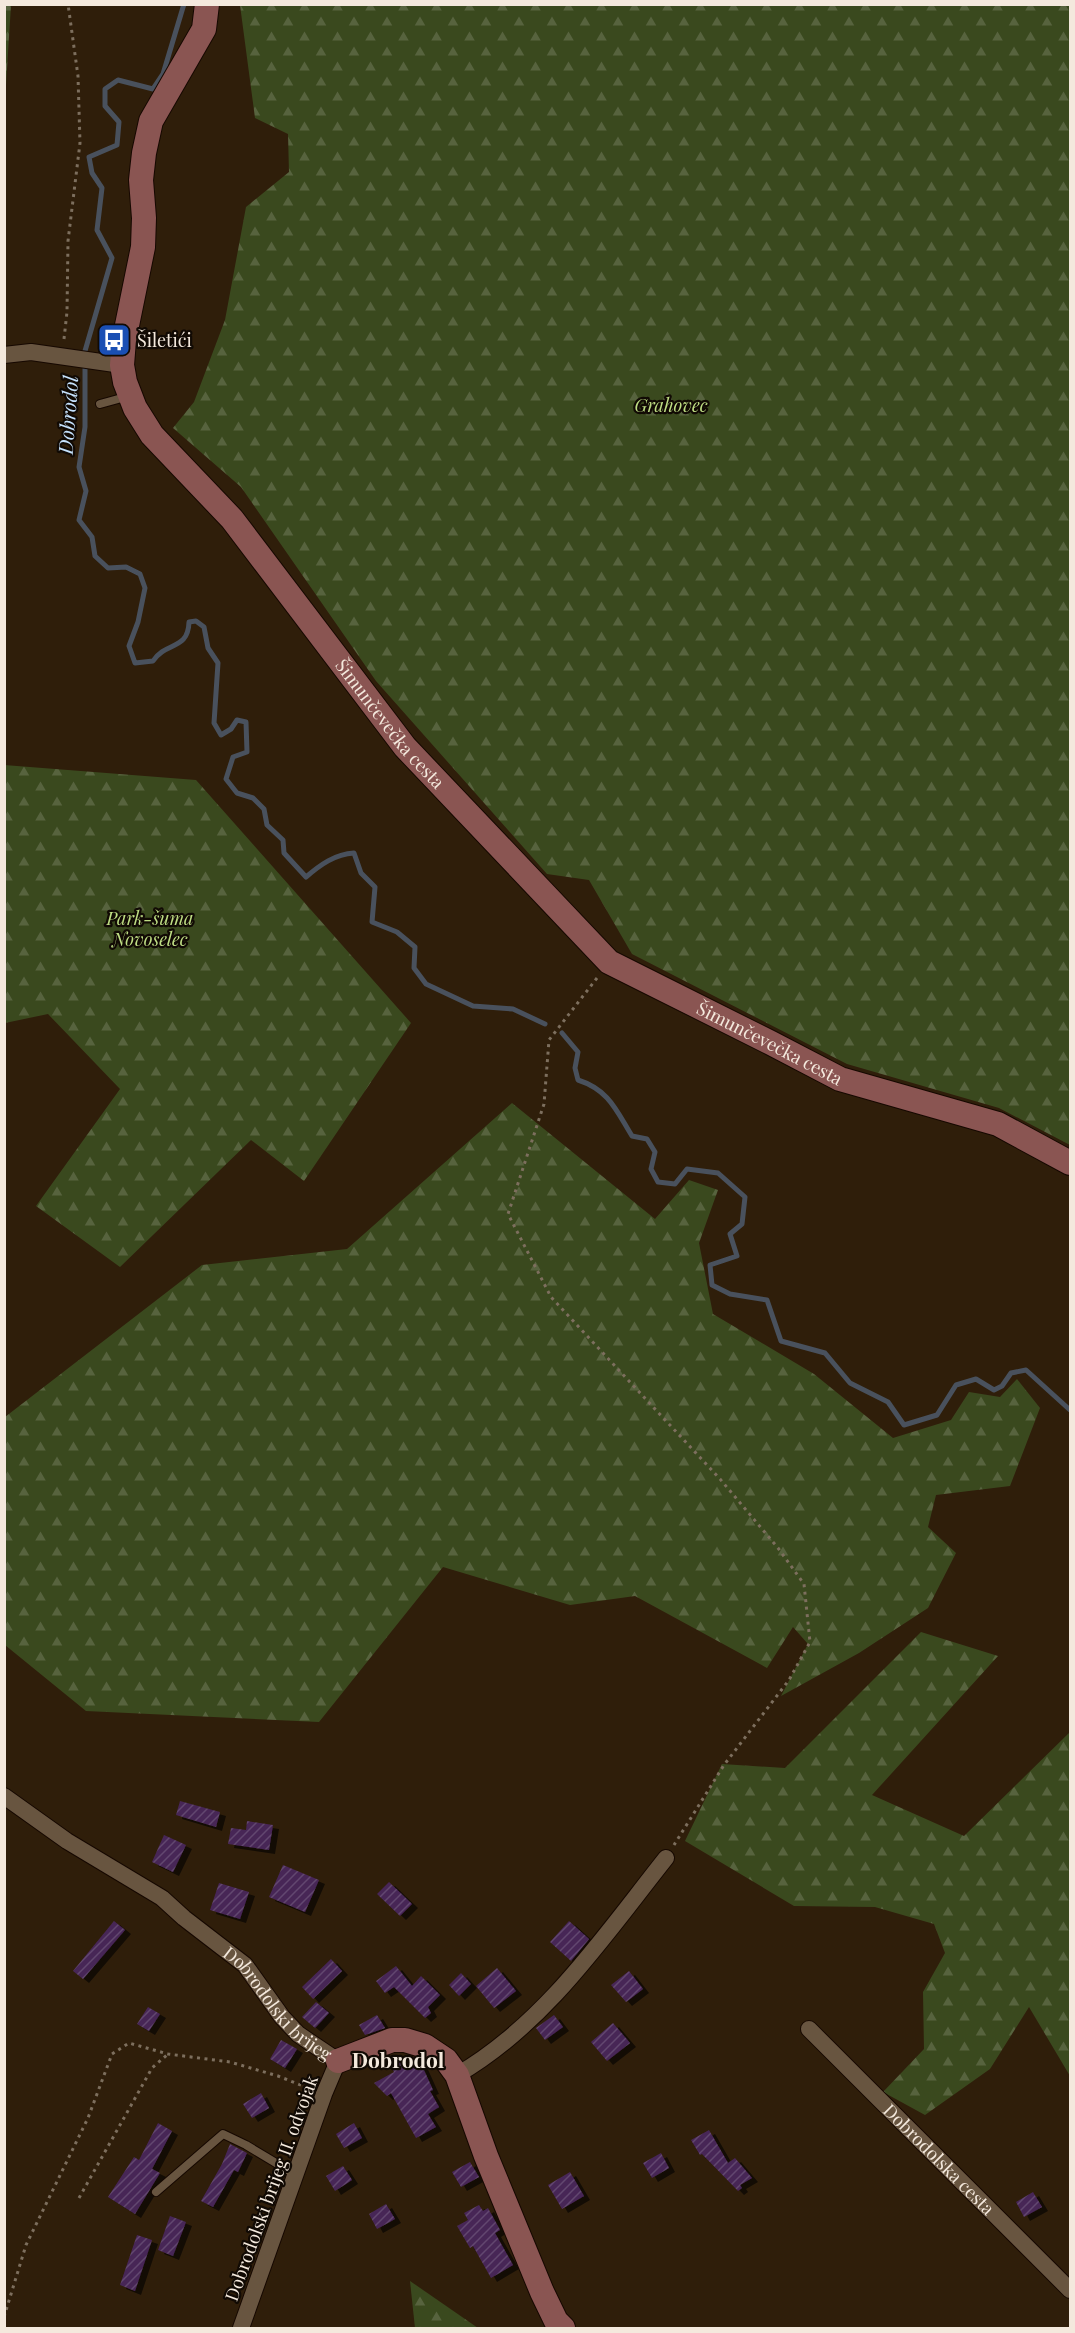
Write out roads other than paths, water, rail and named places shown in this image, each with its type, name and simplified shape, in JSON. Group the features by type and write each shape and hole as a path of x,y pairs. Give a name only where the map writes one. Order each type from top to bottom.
{"street":[{"name":"Šimunčevečka cesta","path":"207,4 204,29 151,121 141,180 144,218 143,247 124,340 122,365 124,382 135,408 152,435 232,519 405,747 609,962 840,1079 998,1124 1071,1163"},
{"path":"4,355 32,352 122,365"},
{"name":"Dobrodolski brijeg","path":"4,1796 66,1841 162,1898 244,1965 282,2017 298,2034 338,2061 392,2040 405,2040 425,2046 446,2060 457,2075 486,2156 542,2292 556,2320 563,2328"},
{"path":"457,2075 484,2060 507,2042 557,1993 666,1858"},
{"name":"Dobrodolska cesta","path":"809,2029 1071,2290"},
{"name":"Dobrodolski brijeg II. odvojak","path":"241,2328 324,2094 338,2061"}],"lane":[{"path":"100,404 130,396"},
{"path":"156,2192 223,2134 296,2175"}],"waterway":[{"name":"Dobrodol","path":"184,4 163,74 153,89 118,80 105,89 105,106 119,122 117,145 89,157 92,173 102,188 97,230 112,258 85,351 85,427 79,467 86,491 79,520 92,537 95,556 108,568 126,567 140,574 145,588 138,622 129,646 135,663 153,661 158,655 181,642 188,631 189,622 196,621 204,627 208,648 218,663 214,723 221,735 231,729 237,720 246,722 247,752 233,757 226,779 237,793 253,798 264,809 267,825 283,840 284,853 306,877 328,861 340,855 354,853 361,873 375,887 372,922 397,932 415,947 414,968 426,984 473,1006 513,1009 545,1024"},
{"name":"Dobrodol","path":"562,1033 578,1052 575,1068 578,1080 597,1089 611,1102 632,1136 647,1139 655,1152 651,1169 658,1182 675,1184 687,1169 718,1173 745,1197 742,1224 730,1234 737,1256 710,1265 712,1285 730,1294 767,1300 781,1341 825,1353 850,1383 888,1402 904,1425 937,1415 956,1385 976,1379 994,1390 1002,1386 1011,1373 1026,1370 1070,1410"}],"place":[{"name":"Šiletići","path":"114,340"}],"district":[{"name":"Dobrodol","path":"398,2059"}],"park label":[{"name":"Grahovec","path":"671,405"},
{"name":"Park-šuma Novoselec","path":"150,928"}]}
